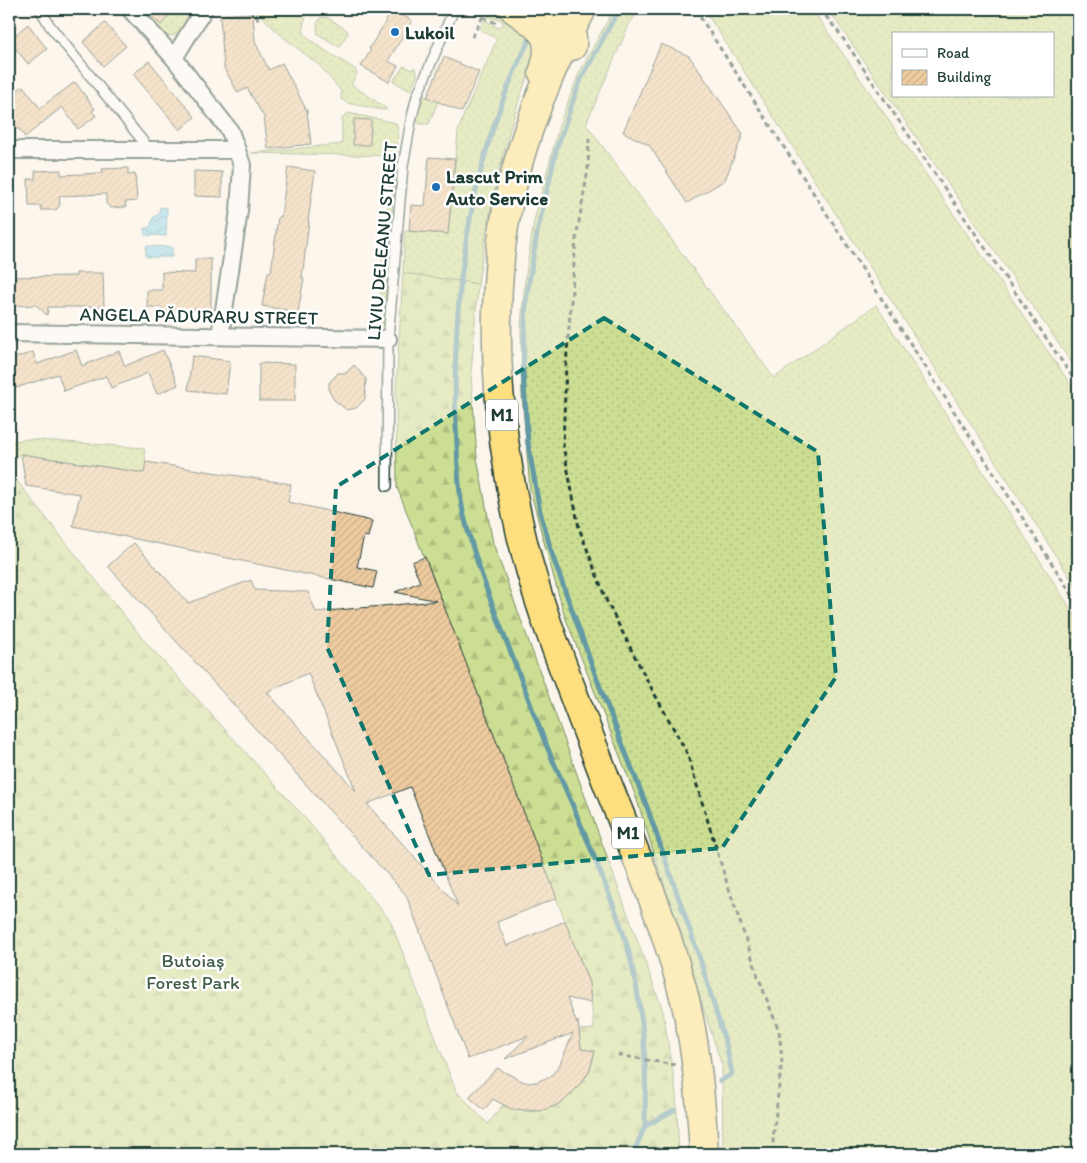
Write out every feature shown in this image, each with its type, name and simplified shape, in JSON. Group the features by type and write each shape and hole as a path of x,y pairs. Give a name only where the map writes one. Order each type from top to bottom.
{"highway":[{"name":"M1","path":"498,309 535,140 558,77 572,46 572,17 550,19 530,9"},
{"name":"M1","path":"498,309 517,261 536,167 547,133 577,56 601,9"},
{"name":"M1","path":"507,16 543,31 548,40 549,49 544,72 520,131 501,205 492,259 498,309 498,350 503,424 517,521 546,621 652,895 669,944 684,1000 695,1053 704,1154"}],"street":[{"path":"130,9 174,58 230,131 242,165 239,211 220,336"},
{"path":"174,58 204,9"},
{"path":"9,150 237,150"},
{"name":"ANGELA PĂDURARU STREET","path":"9,333 388,338"}],"lane":[{"path":"40,9 50,26 150,150"},
{"name":"LIVIU DELEANU STREET","path":"387,486 388,338 403,166 417,96 454,9"}],"path":[{"path":"250,9 254,11 260,23"},
{"path":"310,9 313,18"},
{"path":"472,37 487,9"},
{"path":"695,9 1078,604"},
{"path":"820,9 846,43 1078,385"},
{"path":"483,17 507,16"},
{"path":"589,138 588,169 576,239 566,364 563,445 579,528 606,602 686,753 725,876 779,1031 782,1059 775,1112 774,1154"},
{"path":"618,1055 652,1060"}],"highlighted area":[{"path":"604,318 818,452 836,677 722,848 429,875 327,647 336,487"}],"green space":[{"path":"140,9 194,9 179,32 168,36 162,34"},
{"path":"254,9 312,9 304,23 303,30 307,37 355,69 357,74 351,84 387,109 383,110 347,103 341,99 341,91 319,65 283,37"},
{"path":"490,9 497,9 534,33 540,47 520,97 506,143 490,213 478,284 403,273 405,231 448,234 458,132 497,39 479,29 485,20 498,28 504,24 500,19 488,17"},
{"path":"614,9 639,9 629,25 586,124 774,378 876,305 1078,620 1078,1154 723,1154 722,1066 636,797 564,614 530,489 522,395 521,325 525,280 534,221 559,126 579,73"},
{"path":"704,9 812,9 1078,395 1078,590"},
{"path":"828,9 1078,9 1078,372"},
{"path":"321,17 328,18 347,30 348,33 339,47 318,34 317,24"},
{"path":"404,66 412,70 414,67 418,74 410,91 393,81"},
{"path":"424,96 438,101 429,124 419,124 416,117"},
{"path":"348,113 396,123 398,130 389,246 384,248 392,156 251,153 342,144 342,118"},
{"path":"383,259 387,263 384,332 378,333"},
{"name":"Butoiaș Forest Park","path":"403,273 478,284 471,375 477,458 493,543 663,1011 676,1092 679,1154 9,1154 9,471 142,638 306,819 390,920 456,1091 488,1124 503,1105 524,1111 535,1111 555,1105 573,1092 590,1071 595,1052 581,1049 579,1030 594,1029 589,983 397,487 396,391"},
{"path":"27,439 144,448 146,462 144,473 21,454 12,459 9,471 9,442"}],"water":[{"path":"160,207 167,208 166,236 145,235 144,229 150,227 154,217 159,214"},
{"path":"146,246 172,247 172,257 146,257"}],"building":[{"path":"143,9 174,9 161,25"},
{"path":"393,9 412,21 388,61 398,66 389,82 361,66"},
{"path":"253,13 255,42 269,70 282,63 307,111 311,144 268,149 264,117 247,88 238,93 224,68 220,15"},
{"path":"105,23 126,46 103,66 83,42"},
{"path":"28,24 47,49 28,64 9,40"},
{"path":"661,44 689,56 743,134 725,180 687,203 649,145 623,132"},
{"path":"444,57 479,72 462,112 427,97"},
{"path":"149,61 195,117 180,130 133,74"},
{"path":"75,82 95,109 92,111 96,116 78,129 62,107 25,137 18,128 9,136 9,97 23,86 40,108"},
{"path":"354,119 371,120 370,145 353,145"},
{"path":"429,157 455,159 448,234 409,231 411,205 425,206"},
{"path":"288,167 315,171 302,278 304,278 298,312 262,306 268,272 271,272 278,217 281,217"},
{"path":"128,168 128,175 135,174 137,201 125,202 126,207 110,208 106,203 106,194 59,196 60,205 56,210 41,210 41,206 29,206 28,179 35,179 35,171 61,170 61,175 103,173 102,169"},
{"path":"194,171 222,172 222,197 194,196"},
{"path":"195,259 211,259 211,309 190,309 190,312 162,312 161,307 147,307 147,290 162,290 162,272 195,273"},
{"path":"76,273 103,273 104,307 48,307 47,315 36,305 9,306 9,277 76,276"},
{"path":"76,350 82,366 119,351 125,366 163,350 178,385 157,394 148,373 111,388 106,376 64,391 58,374 16,388 9,367 9,360 33,352 37,364"},
{"path":"192,356 230,361 226,394 188,390"},
{"path":"259,363 295,364 295,401 259,401"},
{"path":"354,365 366,379 365,399 356,408 347,410 334,400 329,391 329,383 338,373 346,373"},
{"path":"21,454 144,473 146,462 291,484 288,502 372,521 368,537 364,536 357,567 377,571 373,588 73,526 80,494 26,486"},
{"path":"134,543 188,603 251,580 255,590 308,592 316,612 437,601 395,592 420,582 412,562 425,557 557,898 497,922 507,946 565,921 589,983 591,1003 567,998 577,1024 578,1021 581,1049 595,1051 589,1072 565,1100 540,1111 511,1109 493,1099 484,1110 469,1097 497,1068 528,1083 551,1076 560,1064 573,1033 505,1059 528,1036 468,1059 406,895 108,566","holes":["308,673 356,791 267,692","410,787 458,906 367,804"]}],"waterway":[{"path":"619,9 580,81 557,147 537,233 526,301 523,371 528,443 540,512 554,560 598,682 647,807 701,962 727,1048 732,1074 720,1081"},
{"path":"529,40 509,85 492,132 479,180 461,277 455,376 460,494 469,535 495,611 541,733 593,854 625,938 636,983 642,1023 645,1071 645,1126"},
{"path":"633,1154 645,1126 674,1110"}],"place":[{"name":"Lukoil","path":"395,32"},
{"name":"Lascut Prim Auto Service","path":"436,187"}]}
